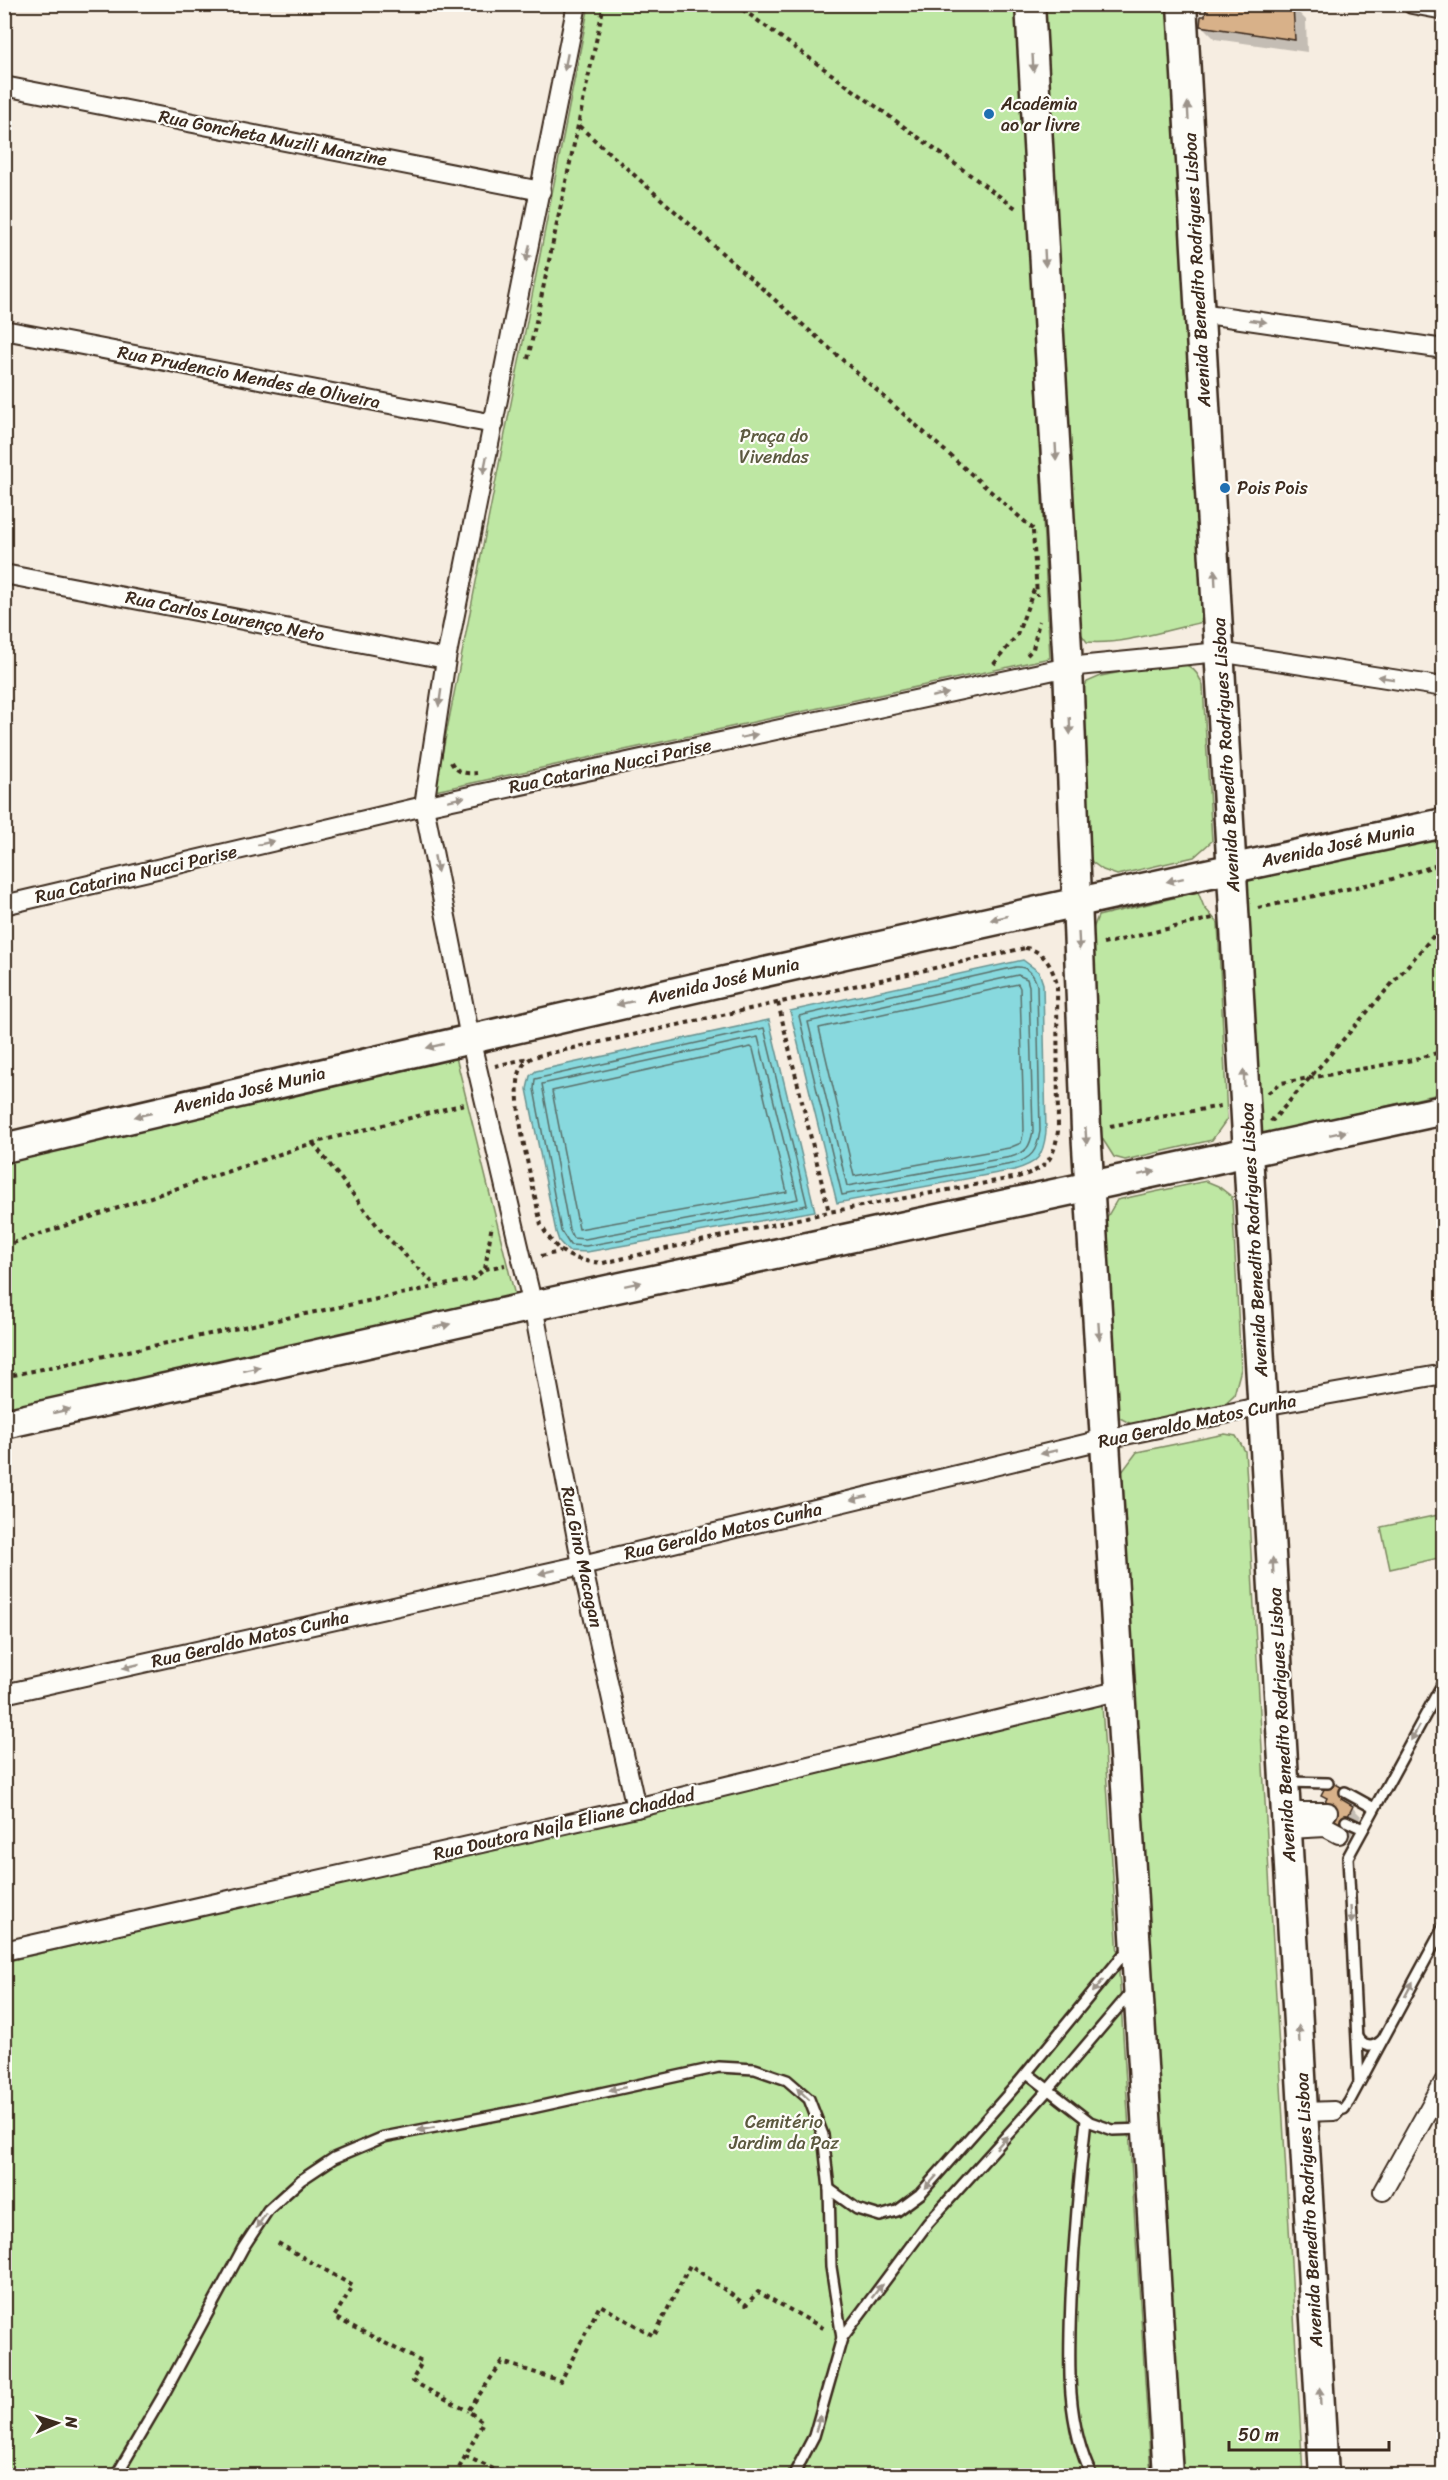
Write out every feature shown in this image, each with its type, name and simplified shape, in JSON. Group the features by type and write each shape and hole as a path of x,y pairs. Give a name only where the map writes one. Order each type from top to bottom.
{"main road":[{"path":"1030,4 1068,667 1090,1185 1168,2475"},
{"name":"Avenida Benedito Rodrigues Lisboa","path":"1182,4 1324,2475"},
{"name":"Avenida José Munia","path":"4,1148 470,1038 1077,900 1443,823"},
{"path":"4,1424 533,1306 1443,1110"}],"street":[{"name":"Rua Gino Macagan","path":"577,4 446,659 424,806 470,1038 533,1306 582,1564 636,1808"},
{"path":"1412,4 1443,10"},
{"name":"Rua Goncheta Muzili Manzine","path":"4,86 541,191"},
{"path":"1200,313 1443,349"},
{"name":"Rua Prudencio Mendes de Oliveira","path":"4,330 494,424"},
{"name":"Rua Carlos Lourenço Neto","path":"4,574 446,659"},
{"name":"Rua Catarina Nucci Parise","path":"4,905 424,806 1068,667 1219,651 1443,687"},
{"name":"Rua Geraldo Matos Cunha","path":"4,1694 582,1564 1106,1439 1263,1406 1443,1374"},
{"name":"Rua Doutora Najla Eliane Chaddad","path":"4,1951 636,1808 1121,1690"},
{"path":"1288,1821 1328,1812"},
{"path":"1288,1821 1342,1828"},
{"path":"1383,2191 1443,2082"},
{"path":"1304,2112 1334,2110"}],"lane":[{"path":"1359,2082 1348,1857 1443,1681"},
{"path":"1285,1782 1328,1783"},
{"path":"1345,1792 1374,1808"},
{"path":"1342,1828 1363,1829"},
{"path":"1342,1828 1356,1842"},
{"path":"1334,2110 1344,2109 1443,1926"},
{"path":"829,2188 857,2209 880,2216 897,2211 920,2194 1027,2073 1135,1940"},
{"path":"793,2475 814,2436 842,2338 928,2223 1048,2090 1138,1983"},
{"path":"1357,2037 1364,2045 1369,2046 1382,2041"},
{"path":"116,2475 164,2394 243,2248 268,2210 301,2180 334,2158 384,2137 523,2110 719,2067 755,2069 787,2080 809,2099 823,2135 829,2188 831,2267 842,2338"},
{"path":"1027,2073 1086,2120 1113,2130 1147,2129"},
{"path":"1086,2120 1074,2216 1069,2368 1076,2429 1092,2475"}],"path":[{"path":"526,368 604,4"},
{"path":"735,4 1017,209 1016,198"},
{"path":"578,125 1033,529"},
{"path":"1032,517 1037,601"},
{"path":"1003,662 993,664 1017,635 1036,583"},
{"path":"1022,658 1033,649 1038,631 1038,610"},
{"path":"448,755 457,771 466,774 481,772"},
{"path":"1267,1118 1273,1120 1443,924"},
{"path":"1025,948 1032,949 1053,969 1057,984 1059,1131 1056,1149 1049,1162 1035,1172 1018,1177 830,1212 603,1263 573,1258 560,1252 541,1225 518,1106 519,1072 524,1062 532,1057 778,1003 1025,948"},
{"path":"778,1003 830,1212"},
{"path":"467,1093 472,1114"},
{"path":"4,1246 313,1143 470,1103"},
{"path":"313,1143 383,1233 436,1287"},
{"path":"4,1377 473,1279 485,1269 492,1220"},
{"path":"279,2243 353,2286 334,2317 422,2362 412,2381 468,2411 483,2422 455,2475"},
{"path":"468,2411 502,2362 561,2381 600,2305 654,2336 690,2265 746,2305 758,2292 842,2338"},
{"path":"465,2456 509,2475"}],"green space":[{"name":"Praça do Vivendas","path":"589,5 1017,5 1050,658 435,791"},
{"path":"1041,5 1171,5 1203,622 1116,641 1087,642 1072,622"},
{"path":"1177,661 1194,670 1203,686 1212,841 1194,857 1117,875 1103,870 1092,862 1089,852 1078,700 1087,682 1101,676"},
{"path":"1443,838 1443,1093 1258,1136 1244,879"},
{"path":"1198,892 1204,907 1218,923 1227,1119 1212,1140 1125,1160 1114,1157 1100,1135 1090,937 1098,916"},
{"path":"455,1053 516,1300 5,1415 4,1159"},
{"path":"1206,1181 1218,1186 1232,1197 1241,1369 1234,1395 1220,1408 1135,1426 1116,1416 1102,1226 1117,1200"},
{"path":"1225,1434 1236,1436 1245,1451 1303,2475 1176,2475 1121,1490 1122,1472 1137,1452"},
{"path":"1443,1514 1443,1557 1390,1569 1381,1527"},
{"name":"Cemitério Jardim da Paz","path":"1102,1705 1151,2475 5,2475 4,1962"}],"water":[{"path":"1023,960 1039,972 1043,984 1046,1132 1043,1148 1038,1158 1029,1165 1014,1170 837,1203 790,1011"},
{"path":"769,1020 815,1211 587,1252 568,1251 559,1241 556,1232 527,1089 530,1076 536,1071"}],"building":[{"path":"1207,4 1293,5 1295,40 1200,26 1201,16 1205,16"},
{"path":"1329,1780 1346,1790 1341,1799 1353,1806 1340,1832 1322,1823 1322,1808 1327,1798 1321,1795"}],"place":[{"name":"Acadêmia ao ar livre","path":"989,114"},
{"name":"Pois Pois","path":"1225,488"}]}
